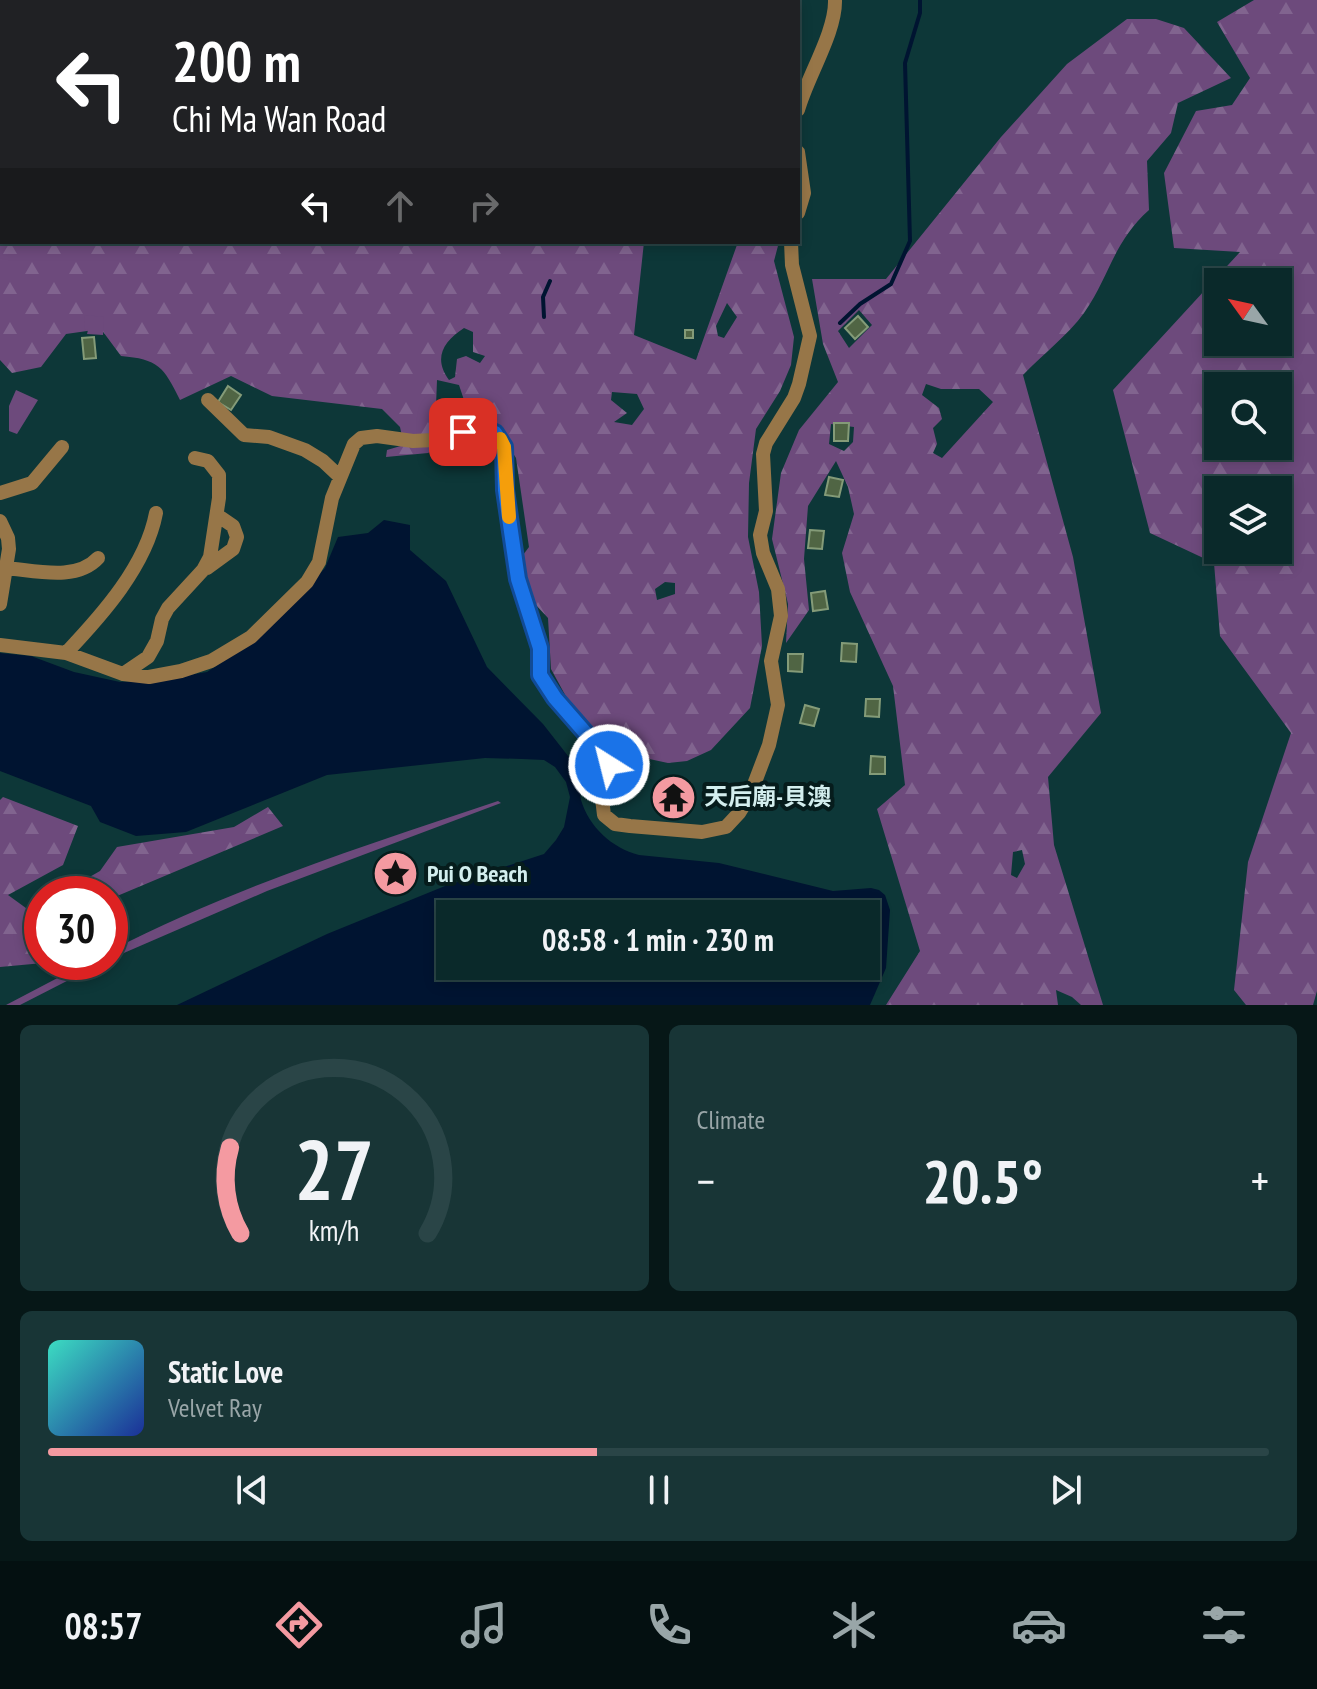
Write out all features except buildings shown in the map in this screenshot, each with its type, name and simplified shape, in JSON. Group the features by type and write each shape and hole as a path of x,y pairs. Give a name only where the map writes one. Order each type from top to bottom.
{"street":[{"path":"800,104 832,26 835,0"},
{"path":"800,166 804,193 800,206"},
{"path":"0,645 66,653 123,674 149,677 211,661 251,637 307,582 319,562 332,498 354,444 361,438 377,436 413,441 433,440 479,428 495,433 504,447 505,490 518,579 540,648 540,675 555,698 603,753 609,765 601,790 604,815 615,824 630,826 702,832 726,827 739,813 755,783 769,745 778,705 771,661 780,624 781,602 763,553 760,535 766,511 763,467 766,443 794,398 810,336 792,265 791,244"},
{"path":"208,400 244,435 269,437 305,450 339,476"},
{"path":"0,493 32,483 62,447"},
{"path":"123,674 148,657 168,608 203,570 210,557 219,475 208,461 195,458"},
{"path":"66,653 96,619 139,558 153,528 156,513"},
{"path":"203,570 228,554 236,542 233,526 217,515"},
{"path":"0,521 8,538 9,549 0,604"},
{"path":"4,568 79,571 90,567 98,558"}],"green space":[{"path":"1254,0 1317,0 1317,991 1313,1005 1246,1005 1234,990 1248,862 1291,733 1220,636 1214,564 1292,564 1292,476 1204,476 1204,558 1150,533 1113,390 1204,291 1204,356 1292,356 1292,268 1225,268 1240,252 1174,248 1164,173 1196,111 1232,105 1250,78 1217,22"},
{"path":"1127,19 1156,19 1184,28 1231,78 1178,103 1171,133 1147,161 1149,210 1127,234 1078,321 1023,375 1073,557 1101,713 1048,777 1054,845 1103,1005 1081,1005 1056,990 1058,1005 886,1005 920,951 877,809 905,785 893,686 850,592 842,553 854,514 848,487 836,461 808,506 804,559 809,610 786,643 788,604 772,539 781,473 799,430 838,382 823,344 812,279 886,279 1001,137 1067,64","holes":["859,310 872,325 849,348 838,331","926,384 941,389 979,389 993,402 942,458 933,453 937,444 933,428 942,419 939,408 922,395","831,424 854,427 853,442 844,451 829,444","1022,850 1025,864 1017,878 1011,875 1013,852"]},
{"path":"0,244 644,244 634,335 696,360 737,244 778,244 774,261 794,337 791,365 780,391 756,429 749,483 748,537 759,592 762,646 750,708 711,750 687,761 668,763 626,754 604,742 569,702 551,669 548,618 508,575 529,547 516,458 494,423 472,424 459,385 437,380 436,406 442,446 428,453 386,457 387,450 404,445 400,427 382,409 272,396 231,376 180,400 164,372 144,360 121,356 101,329 66,334 41,367 12,373 0,360","holes":["727,303 737,317 724,338 718,336 716,326","464,328 473,332 473,352 485,356 480,363 466,356 457,359 455,377 449,380 442,365 443,351","612,392 637,394 644,409 632,425 614,422 627,413 611,400","665,582 675,583 675,594 657,600 655,589"]},
{"path":"85,315 104,317 103,335 87,334 88,330 84,329"},
{"path":"16,390 38,400 17,434 9,431 9,406"},
{"path":"3,797 78,826 63,865 43,876 24,876 24,886 8,895 24,907 24,965 0,967 0,800"},
{"path":"498,801 501,803 267,891 128,951 128,942 157,928 253,887"},
{"path":"268,807 283,826 128,891 128,876 91,876 100,871 117,847 234,827"},
{"path":"54,980 69,980 20,1005 6,1005"}],"water":[{"path":"384,520 410,525 410,550 446,581 487,667 543,724 583,775 580,797 585,810 611,842 639,855 719,863 833,891 871,888 885,895 890,910 886,968 870,1005 177,1005 327,934 445,886 544,854 564,827 570,797 566,782 555,767 544,760 485,758 327,775 186,832 136,836 100,822 91,806 0,771 0,653 31,656 74,672 120,682 207,672 254,641 295,600 325,568 338,537 368,533"}],"waterway":[{"path":"840,323 860,304 891,284 910,241 905,63 920,13 920,0"},
{"path":"544,317 543,297 550,281"}],"slow traffic":[{"path":"500,439 506,464 505,490 509,517"}],"place":[{"name":"天后廟-貝澳","path":"673,797"},
{"name":"Pui O Beach","path":"396,874"}],"route":[{"path":"463,432 479,428 495,433 504,447 505,490 518,579 540,648 540,675 555,698 603,753 609,765"}]}
